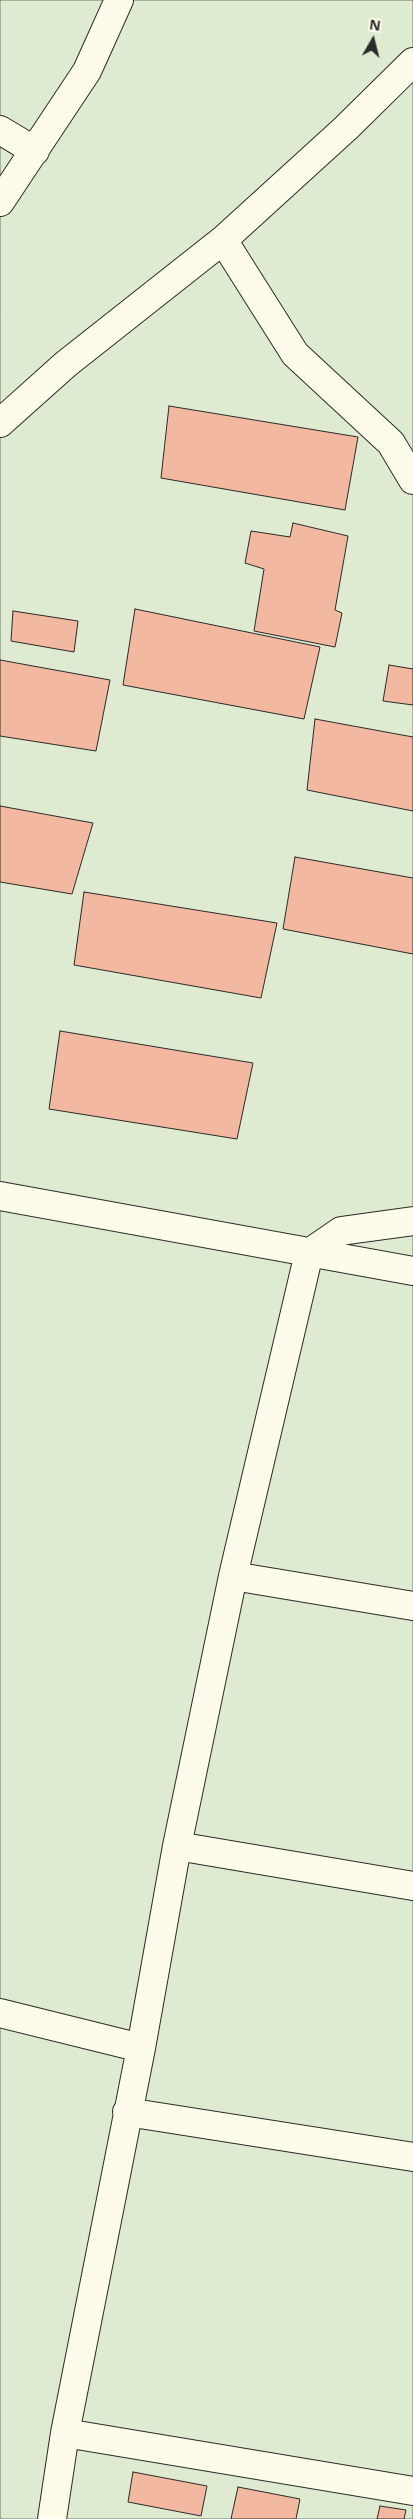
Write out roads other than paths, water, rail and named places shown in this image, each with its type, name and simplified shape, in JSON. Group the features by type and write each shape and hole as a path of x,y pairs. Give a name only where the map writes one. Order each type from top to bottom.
{"street":[{"path":"0,202 87,71 119,0"},
{"path":"0,423 66,364 222,240 346,128 413,62"},
{"path":"0,130 35,151"},
{"path":"222,240 295,354 402,446 413,480"},
{"path":"0,1196 413,1271"},
{"path":"52,2519 64,2434 141,2048 177,1846 233,1576 309,1253 341,1231 413,1220"},
{"path":"233,1576 413,1606"},
{"path":"177,1846 413,1886"},
{"path":"0,2013 141,2048"},
{"path":"127,2112 413,2157"},
{"path":"64,2434 413,2491"}]}
